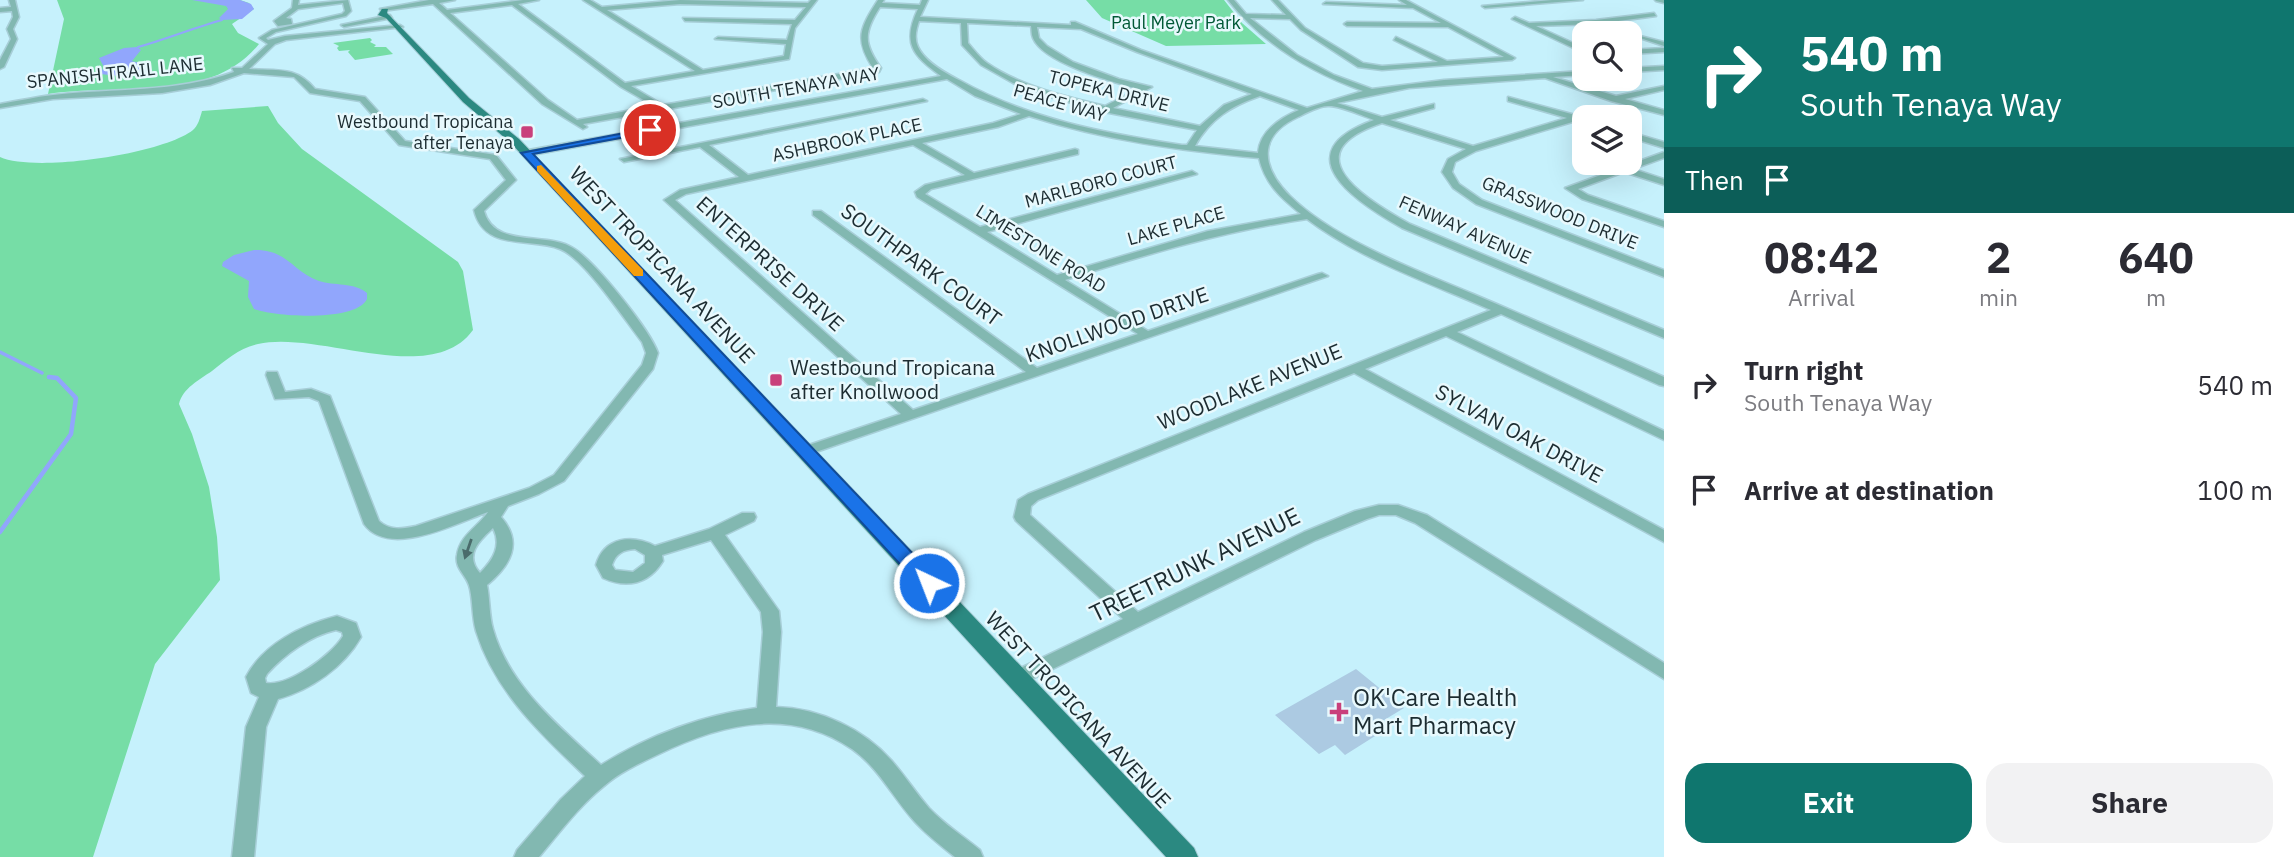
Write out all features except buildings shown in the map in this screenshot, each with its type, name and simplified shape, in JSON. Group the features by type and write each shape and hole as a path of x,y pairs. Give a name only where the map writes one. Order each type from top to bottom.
{"main road":[{"name":"WEST TROPICANA AVENUE","path":"375,0 466,100 526,153 1184,857"}],"street":[{"path":"0,67 13,39 10,29 16,19 12,0"},
{"path":"389,16 433,1 453,0"},
{"path":"444,12 536,0"},
{"path":"586,0 702,72"},
{"path":"1231,0 1244,16 1282,49 1312,68 1373,93"},
{"path":"1275,0 1290,17 1326,45 1355,63 1367,67 1513,58 1402,0"},
{"path":"1485,6 1580,0"},
{"path":"1658,0 1664,1"},
{"path":"272,38 341,16 348,11 345,1 296,4 284,19"},
{"path":"433,1 545,102 578,122 598,140"},
{"path":"601,9 680,2 812,2"},
{"path":"624,85 787,58 788,43 796,22 812,2"},
{"path":"513,3 624,85 663,108"},
{"path":"578,122 876,70 864,47 862,36 864,27 879,3 924,4"},
{"name":"PEACE WAY","path":"924,4 912,32 914,45 930,65 985,96 1031,113 1126,138 1262,156"},
{"path":"1326,4 1416,7"},
{"path":"0,10 14,9"},
{"path":"1633,11 1664,18"},
{"path":"1527,25 1596,22 1654,15"},
{"name":"SPANISH TRAIL LANE","path":"272,38 355,27 389,16"},
{"name":"SPANISH TRAIL LANE","path":"0,104 76,95 181,88 219,81 240,70 272,38 355,27 389,16"},
{"path":"1244,16 1290,17"},
{"path":"685,19 796,22"},
{"path":"917,19 1083,27"},
{"path":"1515,19 1572,46"},
{"name":"TOPEKA DRIVE","path":"964,21 961,36 965,46 985,64 1042,92 1104,110 1199,128"},
{"path":"1073,23 1139,51 1306,110"},
{"path":"1347,24 1451,25"},
{"path":"1034,25 1035,38 1051,52 1084,68 1148,86 1104,110"},
{"path":"0,30 10,29"},
{"path":"1642,37 1664,44"},
{"path":"1396,38 1486,80"},
{"path":"718,39 788,43"},
{"path":"1642,51 1664,50"},
{"path":"1642,69 1664,68"},
{"path":"240,70 296,75 313,91 362,99 396,139 405,145 481,153 493,157 512,180 479,210 481,218 490,230 507,238 555,244 574,252 648,341 652,353 648,366 566,472 543,488 410,533 392,534 380,531 372,524 326,399 311,393 280,396 272,375"},
{"path":"1572,75 1417,85 1330,103 1306,110 1281,123 1267,137 1262,156 1272,181 1287,199 1307,216 1360,247 1664,382"},
{"path":"1542,76 1664,113"},
{"name":"SOUTH TENAYA WAY","path":"526,153 948,77"},
{"path":"1612,99 1664,88"},
{"path":"1190,148 1199,128 1226,106 1259,94"},
{"path":"1511,99 1572,118"},
{"path":"624,159 923,101"},
{"path":"1330,103 1473,149 1572,122"},
{"name":"FENWAY AVENUE","path":"1431,106 1363,127 1337,145 1333,160 1342,179 1359,198 1414,230 1664,334"},
{"name":"ASHBROOK PLACE","path":"671,197 682,191 995,125 1031,113"},
{"path":"1642,138 1664,145"},
{"path":"914,142 974,177 1075,152"},
{"path":"704,145 746,178"},
{"name":"GRASSWOOD DRIVE","path":"1473,149 1451,161 1447,172 1464,193 1512,217 1664,274"},
{"path":"1642,163 1664,155"},
{"name":"MARLBORO COURT","path":"978,231 1192,174"},
{"path":"1605,175 1572,186 1573,191 1664,224"},
{"path":"1642,175 1664,182"},
{"name":"LIMESTONE ROAD","path":"974,177 928,187 920,192 920,195 1147,335"},
{"name":"ENTERPRISE DRIVE","path":"671,197 669,200 911,415"},
{"name":"SOUTHPARK COURT","path":"817,214 1036,373"},
{"name":"LAKE PLACE","path":"1056,279 1230,228 1260,221 1307,216"},
{"name":"KNOLLWOOD DRIVE","path":"806,451 1322,276"},
{"name":"WOODLAKE AVENUE","path":"1136,620 1022,517 1023,504 1501,310"},
{"path":"1447,332 1664,436"},
{"name":"SYLVAN OAK DRIVE","path":"1354,368 1664,537"},
{"path":"502,502 493,519 476,533 466,549 465,564 478,583 484,630 500,668 527,706 600,777"},
{"name":"TREETRUNK AVENUE","path":"1017,678 1349,520 1379,510 1398,510 1421,519 1664,672"},
{"path":"653,552 715,533 748,517"},
{"path":"478,583 496,568 505,551 506,536 493,519"},
{"path":"715,533 770,611 772,632 766,714"},
{"path":"243,857 256,727 271,692 297,684 347,648 353,636 349,627 337,623 320,626 263,665 255,677 255,683 264,691 271,692"},
{"path":"525,857 578,797 600,777 625,762 700,726 732,717 766,714 805,719 843,733 860,743 889,770 926,818 972,857"}],"green space":[{"path":"57,0 240,0 249,3 254,9 232,24 238,33 259,44 239,63 215,76 189,84 48,94 64,19"},
{"name":"Paul Meyer Park","path":"1086,0 1224,0 1242,23 1266,44 1166,46 1102,18"},
{"path":"370,38 370,42 376,45 374,47 386,47 393,54 355,60 348,52 350,50 339,51 339,46 333,43"},
{"path":"268,106 278,123 302,149 458,262 463,271 473,330 454,347 430,355 373,354 283,342 258,344 233,355 188,389 179,404 209,487 220,580 155,664 93,857 0,857 0,157 41,163 69,162 128,153 178,139 193,130 202,111"}],"water":[{"path":"192,0 240,0 251,4 254,9 242,19 222,20 219,18 228,9 226,6"},
{"path":"137,47 141,50 132,61 150,66 149,70 119,76 100,74 104,67 99,58 124,48"},
{"path":"254,250 274,253 319,281 362,290 367,293 367,299 360,306 348,311 315,316 279,314 254,309 248,297 249,281 222,266 223,262 234,255"}],"waterway":[{"path":"138,47 222,20"},
{"path":"0,352 42,373"},
{"path":"0,532 71,434 76,398 57,378 49,377"}],"slow traffic":[{"path":"541,169 639,273"}],"place":[{"name":"Westbound Tropicana after Tenaya","path":"527,132"},
{"name":"Westbound Tropicana after Knollwood","path":"776,380"},
{"name":"OK'Care Health Mart Pharmacy","path":"1339,712"}],"route":[{"path":"650,130 526,153 929,583"}]}
